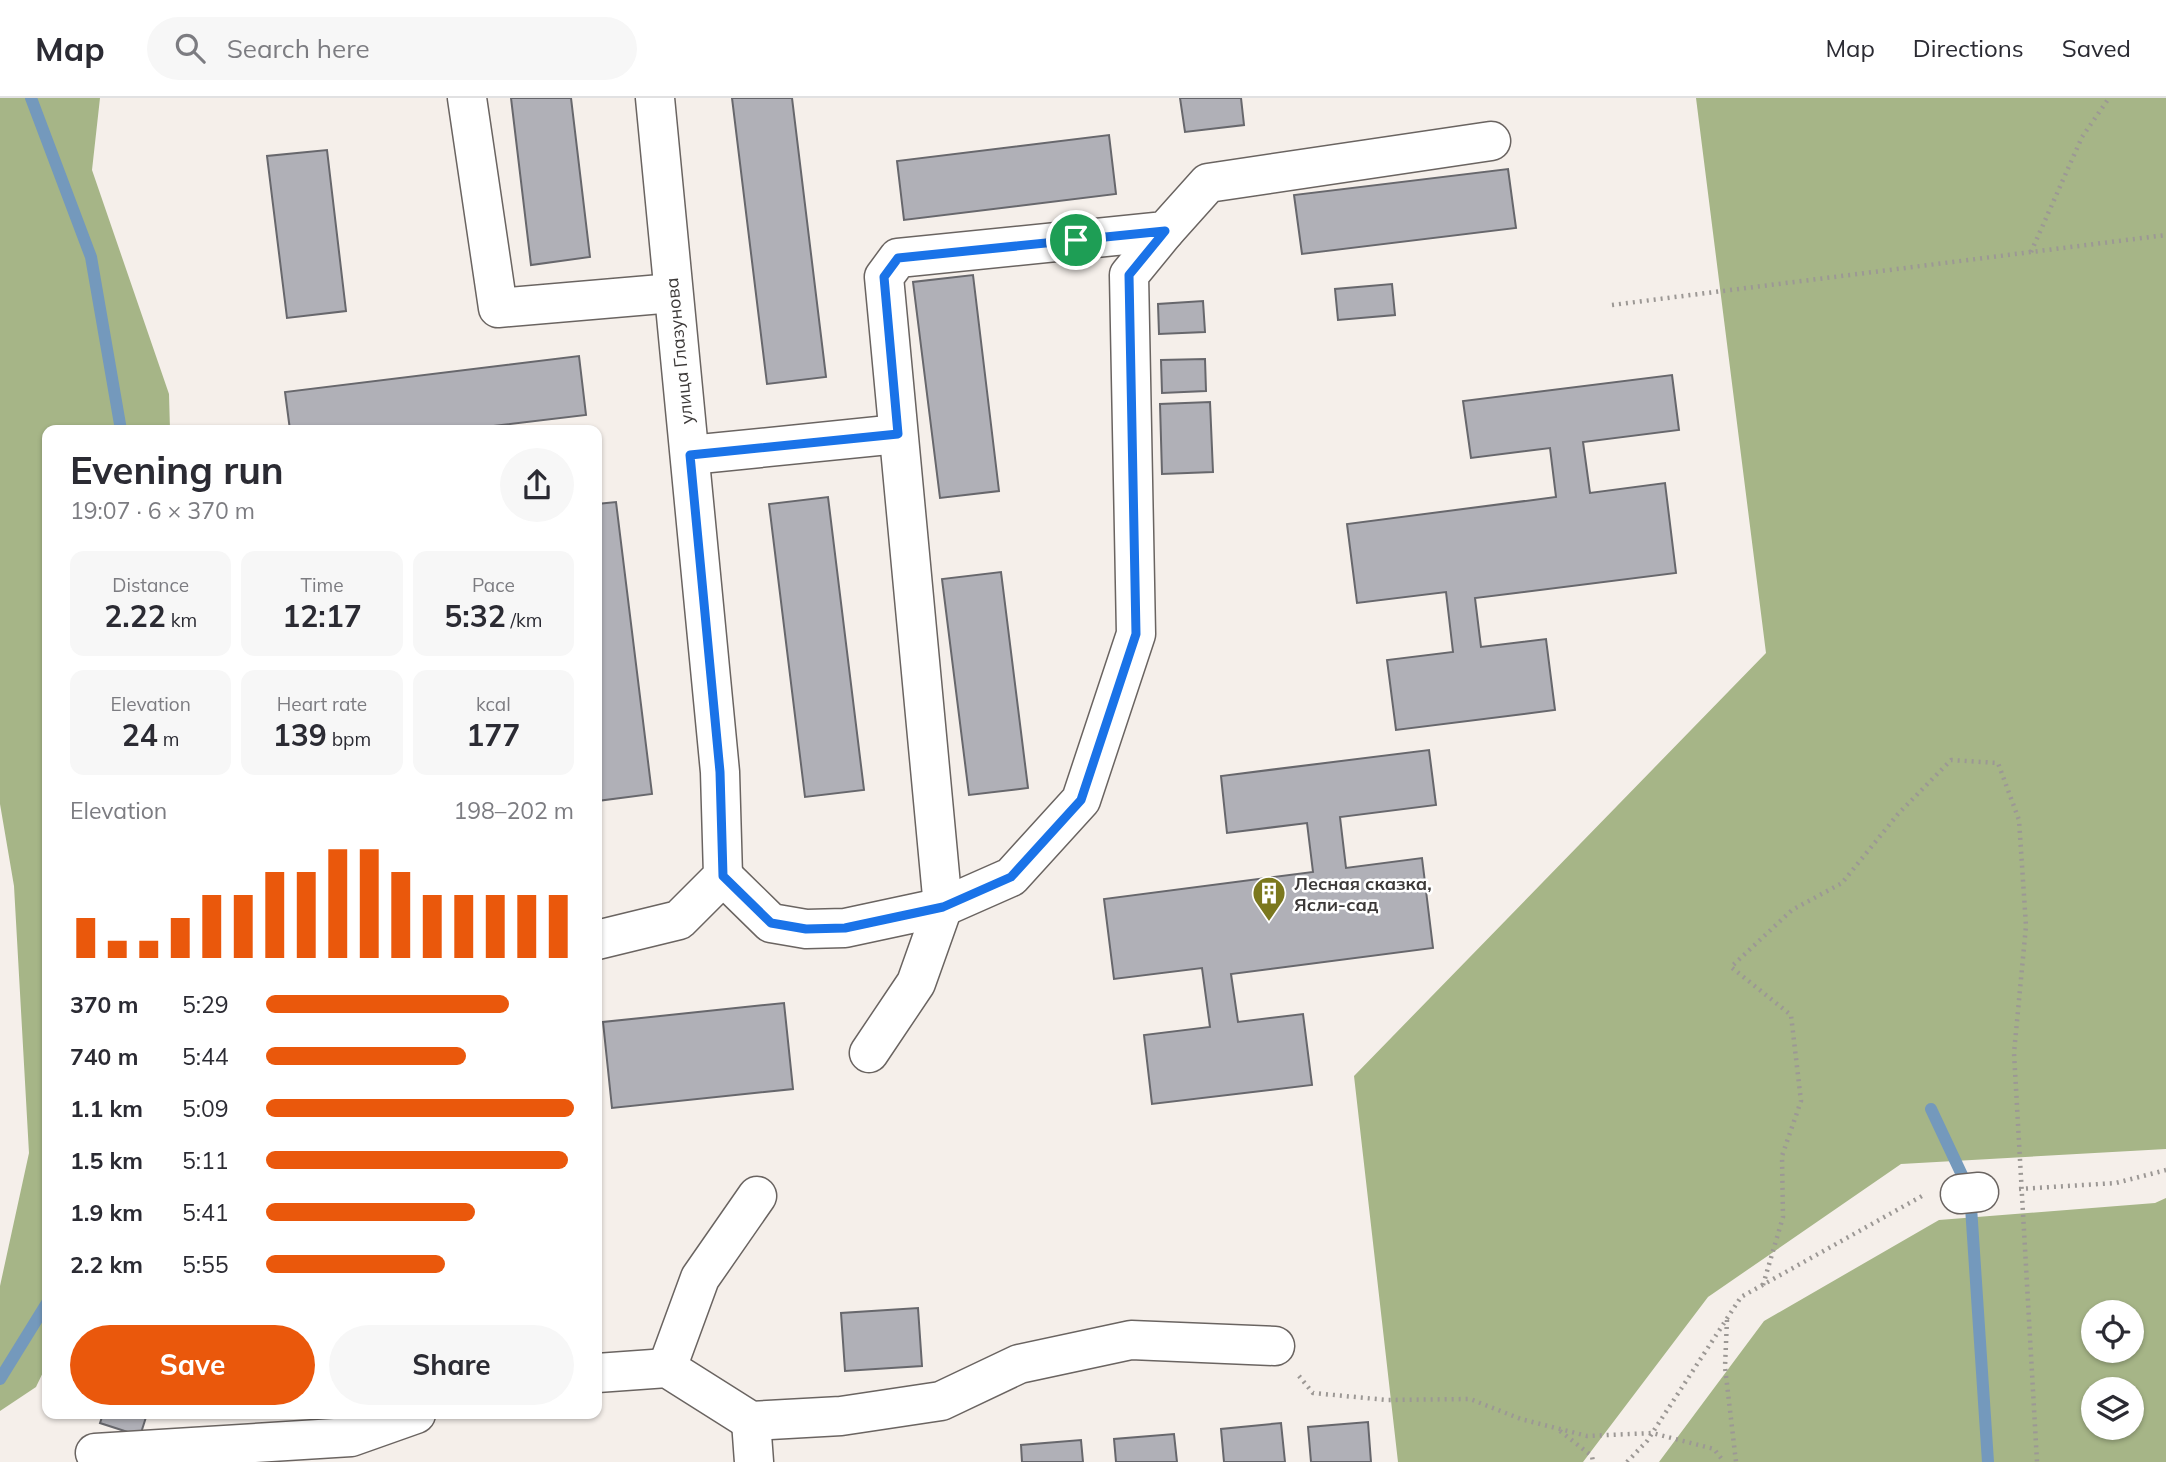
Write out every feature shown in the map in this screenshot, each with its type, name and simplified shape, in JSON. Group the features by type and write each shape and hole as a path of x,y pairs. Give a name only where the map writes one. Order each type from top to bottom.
{"street":[{"path":"467,98 498,308 673,293"},
{"name":"улица Глазунова","path":"654,98 720,772 723,876"},
{"path":"602,939 679,920 723,876 771,923 806,929 845,928 943,907 1011,877 1081,800 1136,634 1129,275 1208,183 1491,141"},
{"path":"869,1052 916,983 943,907 884,277 898,258 1165,231"},
{"path":"690,455 898,434"},
{"path":"667,1368 699,1278 757,1196"},
{"path":"602,1373 667,1368 751,1421 841,1416 941,1401 1019,1364 1131,1340 1275,1346"},
{"path":"95,1453 359,1438 404,1419"},
{"path":"751,1421 754,1462"}],"path":[{"path":"2031,252 2082,137 2109,98"},
{"path":"1612,305 2166,235"},
{"path":"1763,1285 1783,1217 1783,1156 1801,1101 1791,1015 1731,967 1793,910 1842,883 1898,814 1951,760 1998,763 2019,820 2026,926 2014,1054 2037,1462"},
{"path":"1627,1462 1652,1433 1741,1297 1919,1196 2116,1183 2166,1170"},
{"path":"1727,1319 1725,1367 1735,1462"},
{"path":"1275,1346 1313,1393 1387,1400 1470,1399 1521,1419 1587,1436 1652,1433 1714,1449 1724,1462"},
{"path":"1557,1428 1592,1456 1593,1462"}],"green space":[{"path":"0,98 100,98 92,170 169,394 170,425 42,425 42,1374 36,1387 0,1411 0,1286 29,1153 14,886 0,804"},
{"path":"1696,98 2166,98 2166,1149 1901,1164 1708,1297 1583,1462 1398,1462 1354,1076 1766,653"},
{"path":"2166,1198 2166,1462 1659,1462 1764,1321 1939,1220 2155,1203"}],"building":[{"path":"511,98 571,98 590,257 531,265"},
{"path":"732,98 792,98 826,377 767,384"},
{"path":"1180,98 1241,98 1244,125 1185,132"},
{"path":"1109,135 1116,194 904,220 897,161"},
{"path":"327,150 346,311 287,318 267,156"},
{"path":"1508,169 1516,228 1302,254 1294,195"},
{"path":"973,275 999,491 940,498 913,282"},
{"path":"1392,284 1395,315 1338,320 1335,289"},
{"path":"1203,301 1205,332 1159,334 1158,304"},
{"path":"579,356 586,415 502,425 289,425 285,392"},
{"path":"1205,359 1206,391 1162,393 1161,360"},
{"path":"1672,375 1679,430 1583,442 1590,493 1665,483 1676,573 1475,598 1481,647 1546,639 1555,710 1396,730 1387,660 1453,652 1446,592 1357,603 1347,524 1556,497 1550,448 1471,458 1463,401"},
{"path":"1210,402 1213,472 1162,474 1160,404"},
{"path":"828,497 864,790 805,797 769,504"},
{"path":"616,502 652,794 602,800 602,503"},
{"path":"1001,572 1028,788 969,795 942,579"},
{"name":"Лесная сказка, Ясли-сад","path":"1429,750 1436,805 1340,817 1346,868 1422,858 1433,948 1231,974 1238,1022 1303,1014 1312,1085 1152,1104 1144,1035 1210,1027 1202,968 1114,979 1104,899 1313,872 1307,823 1227,833 1221,776"},
{"path":"784,1003 793,1089 612,1108 603,1022"},
{"path":"918,1308 922,1366 845,1371 841,1313"},
{"path":"101,1419 145,1419 140,1436 100,1423"},
{"path":"1368,1422 1371,1462 1311,1462 1308,1427"},
{"path":"1281,1423 1285,1462 1224,1462 1221,1429"},
{"path":"1174,1434 1177,1462 1116,1462 1114,1439"},
{"path":"1081,1440 1083,1462 1022,1462 1021,1445"}],"waterway":[{"path":"31,98 91,257 120,425"},
{"path":"1931,1109 1970,1192 1988,1462"},
{"path":"0,1379 42,1311"}],"place":[{"name":"Лесная сказка, Ясли-сад","path":"1269,923"}],"route":[{"path":"1165,231 1129,275 1136,634 1081,800 1011,877 943,907 845,928 806,929 771,923 723,876 720,772 690,455 898,434 884,277 898,258 1076,240 1165,231"}]}
